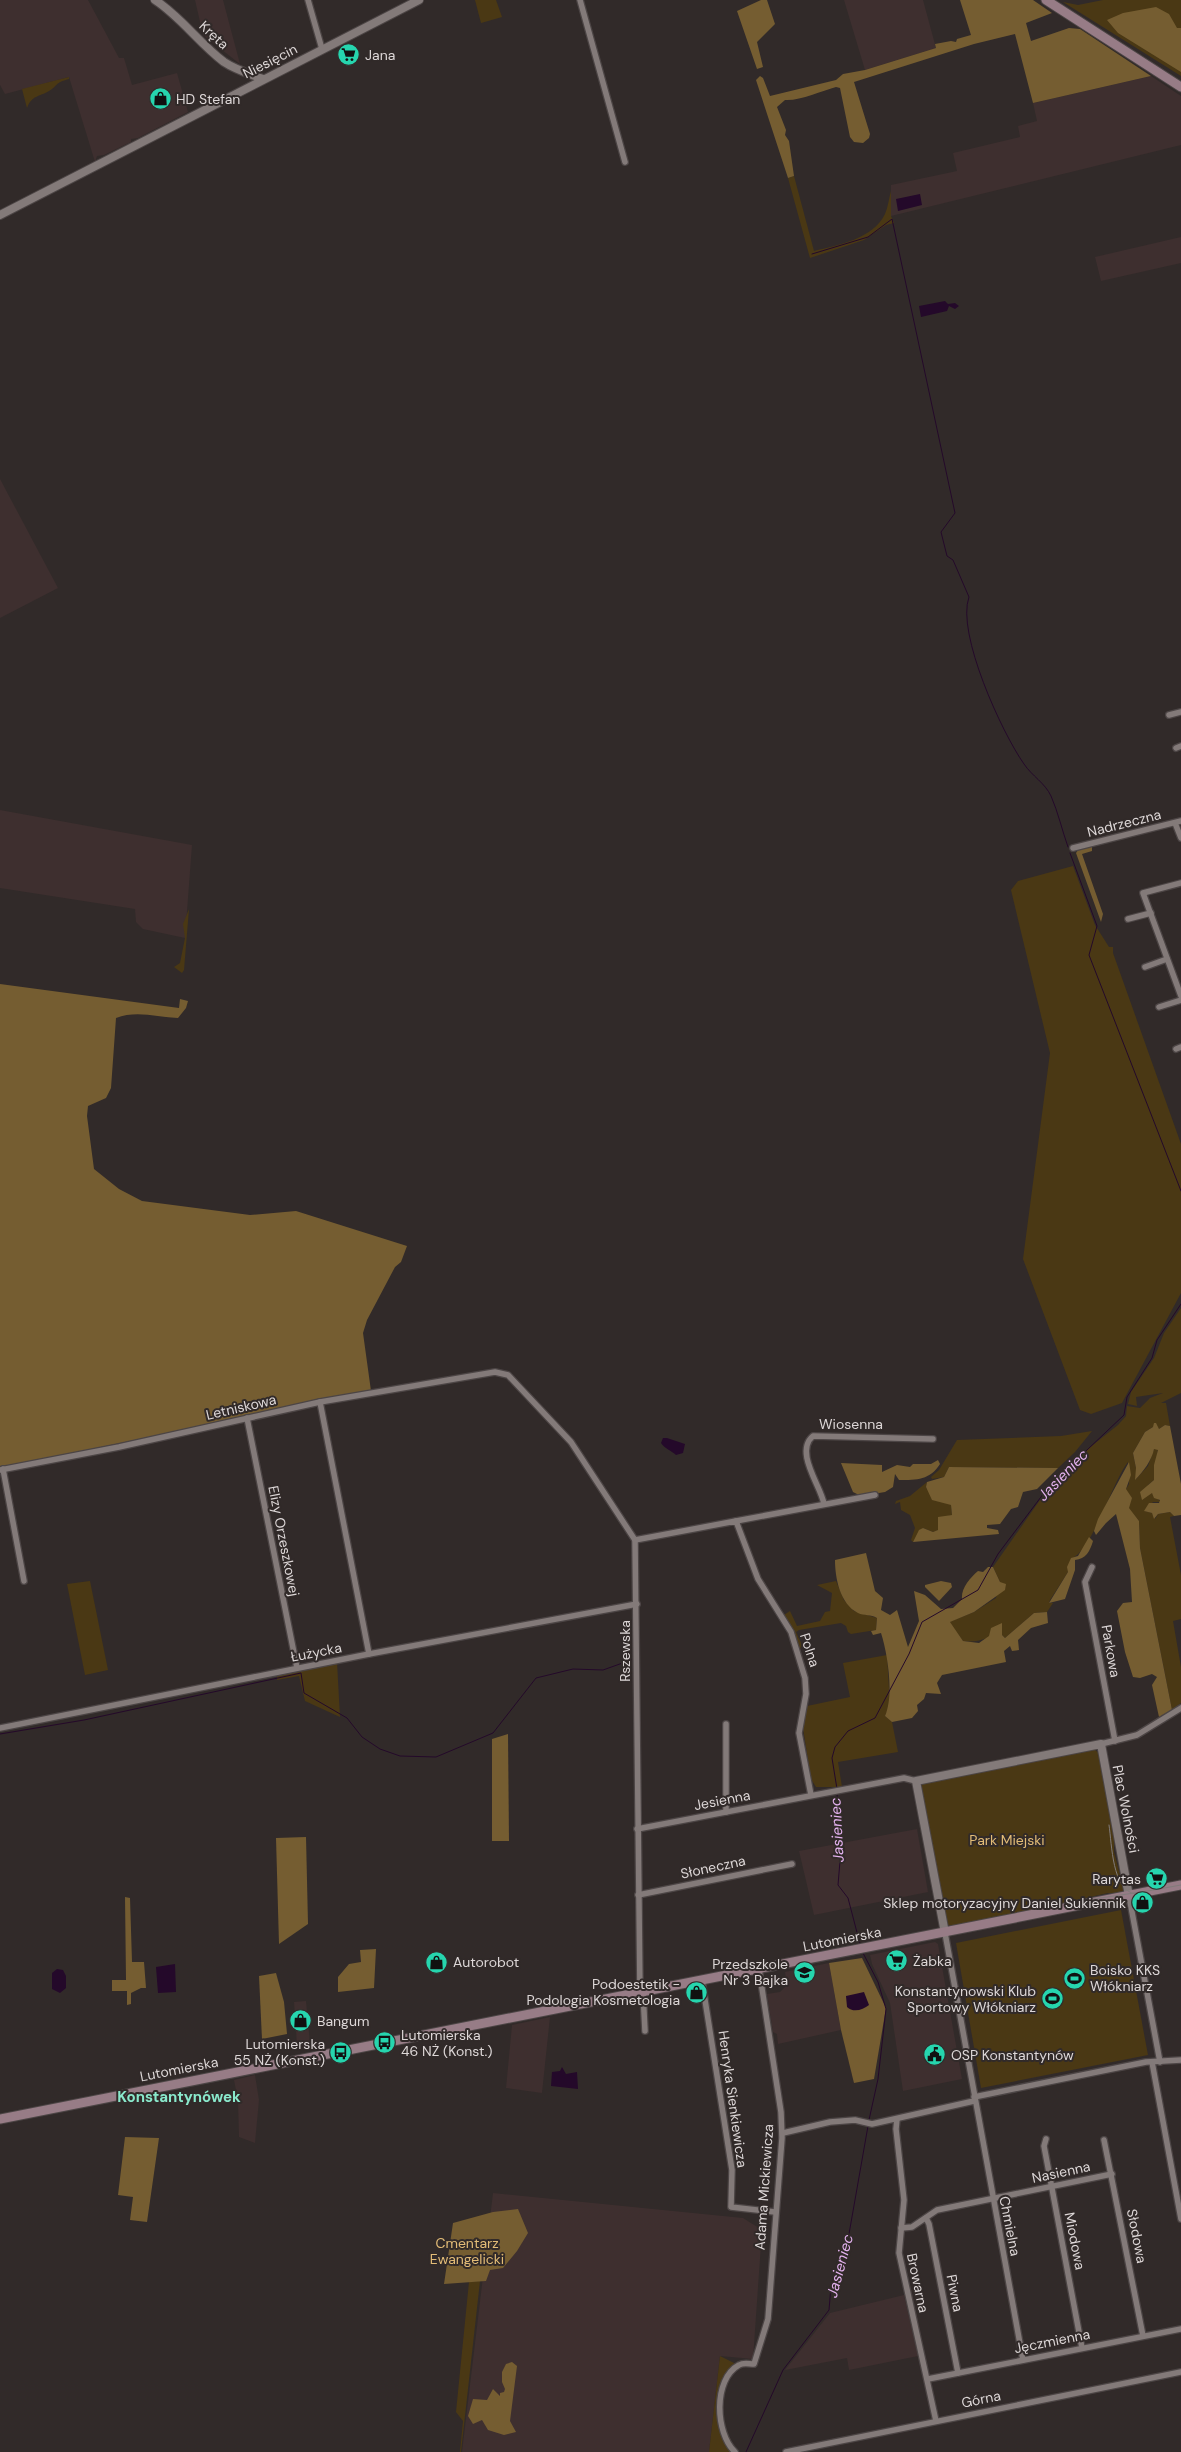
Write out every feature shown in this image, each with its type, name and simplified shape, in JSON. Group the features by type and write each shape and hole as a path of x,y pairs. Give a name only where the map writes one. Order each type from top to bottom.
{"main road":[{"path":"1046,0 1181,88"},
{"name":"Lutomierska","path":"0,2119 1181,1885"}],"street":[{"name":"Kręta","path":"155,0 179,18 223,61 238,70 263,79"},
{"path":"308,0 322,49"},
{"name":"Niesięcin","path":"0,215 419,0"},
{"path":"580,0 625,162"},
{"path":"1169,715 1181,712"},
{"path":"1178,822 1181,838"},
{"name":"Nadrzeczna","path":"1073,848 1178,822"},
{"path":"1181,883 1143,893 1181,996"},
{"path":"1128,918 1151,912"},
{"path":"1145,967 1167,959"},
{"path":"1159,1007 1181,1000"},
{"name":"Letniskowa","path":"1,1470 119,1447 320,1402 499,1372 508,1375 564,1433 635,1540"},
{"path":"320,1402 369,1654"},
{"name":"Elizy Orzeszkowej","path":"247,1418 297,1668"},
{"name":"Wiosenna","path":"824,1504 807,1460 808,1443 813,1436 933,1439"},
{"path":"1,1470 24,1581"},
{"path":"635,1540 875,1495"},
{"name":"Polna","path":"736,1520 758,1579 791,1632 805,1678 806,1694 799,1733 811,1795"},
{"name":"Rszewska","path":"635,1540 638,1895 645,2031"},
{"name":"Parkowa","path":"1092,1567 1085,1582 1115,1741"},
{"name":"Łużycka","path":"0,1728 297,1668 637,1604"},
{"path":"811,1795 904,1778 916,1781 1115,1741 1148,1730 1181,1708"},
{"path":"726,1724 726,1812"},
{"name":"Plac Wolności","path":"1101,1744 1160,2062"},
{"path":"916,1781 974,2099"},
{"name":"Jesienna","path":"638,1829 811,1795"},
{"name":"Słoneczna","path":"638,1895 792,1864"},
{"name":"Adama Mickiewicza","path":"735,2452 726,2438 721,2422 721,2388 730,2372 742,2364 754,2364 766,2332 783,2133 759,1969"},
{"name":"Henryka Sienkiewicza","path":"702,1981 732,2170 731,2207 775,2212"},
{"path":"783,2133 830,2122 855,2120 872,2124 974,2099 1152,2062 1181,2060"},
{"path":"1152,2062 1181,2219"},
{"name":"Chmielna","path":"974,2099 1022,2360"},
{"name":"Browarna","path":"897,2119 896,2129 904,2200 899,2253 936,2421"},
{"name":"Miodowa","path":"1046,2139 1044,2146 1082,2348"},
{"name":"Słodowa","path":"1104,2140 1143,2336"},
{"name":"Nasienna","path":"901,2228 912,2227 937,2210 1112,2174"},
{"name":"Piwna","path":"926,2218 929,2224 958,2373"},
{"name":"Jęczmienna","path":"928,2380 1181,2329"},
{"name":"Górna","path":"786,2452 1181,2372"}],"shaded area":[{"path":"0,0 88,0 119,58 124,58 132,85 177,73 188,112 138,138 131,139 131,142 104,155 97,156 95,162 69,77 5,94 0,85"},
{"path":"195,0 223,0 240,64 203,35"},
{"path":"844,0 923,0 936,48 865,70"},
{"path":"1151,76 1181,96 1181,145 891,216 891,185 957,171 953,153 1020,137 1018,126 1037,121 1033,103"},
{"path":"920,194 922,205 898,211 896,199"},
{"path":"1181,237 1181,263 1101,281 1095,257"},
{"path":"945,301 948,304 955,303 959,306 955,309 949,306 947,311 921,317 919,306"},
{"path":"0,479 58,588 0,618"},
{"path":"0,810 192,845 185,938 143,929 136,922 135,909 0,888"},
{"path":"663,1438 685,1444 683,1453 676,1455 666,1448 661,1443"},
{"path":"917,1829 928,1892 814,1915 799,1851"},
{"path":"935,1942 938,1944 962,2079 903,2091 890,2003 872,1964 870,1955"},
{"path":"829,1963 841,2030 778,2044 777,2034 773,2032 767,1994 780,1992 787,1985 785,1972"},
{"path":"175,1964 176,1992 158,1993 156,1967"},
{"path":"57,1969 63,1970 66,1976 66,1988 60,1993 52,1989 52,1973"},
{"path":"864,1992 869,2005 858,2010 852,2010 847,2007 846,1996"},
{"name":"Bangum","path":"306,2001 310,2043 297,2045 294,2002"},
{"path":"550,2017 542,2093 506,2088 512,2025"},
{"path":"562,2067 566,2074 577,2072 578,2089 551,2086 552,2072 560,2071"},
{"path":"255,2075 259,2100 255,2143 239,2137 238,2101 234,2080"},
{"path":"493,2193 743,2218 762,2230 753,2359 720,2356 709,2452 462,2452"},
{"path":"904,2295 918,2356 849,2370 847,2358 785,2370 830,2313"}],"green space":[{"path":"475,0 496,0 502,17 481,23"},
{"path":"761,0 767,0 775,24 757,42 763,67 757,69 737,11"},
{"path":"960,0 1033,0 1052,13 1026,23 1031,41 1069,28 1080,29 1151,76 1033,103 1015,34 974,44 854,82 870,134 869,138 863,143 854,142 850,137 840,88 836,87 804,97 785,100 777,107 786,130 785,135 789,141 794,176 788,178 756,80 760,76 763,78 770,96 836,80 843,74 865,70 936,48 935,44 956,42 957,39 971,35"},
{"path":"1103,0 1181,0 1181,76 1063,2 1078,5"},
{"path":"1156,7 1169,14 1177,28 1181,28 1181,72 1118,33 1107,20 1123,13"},
{"path":"69,77 69,79 59,83 49,91 34,98 27,108 22,89"},
{"path":"794,176 814,251 854,240 872,229 885,214 891,191 891,216 894,223 886,225 864,240 810,258 788,178"},
{"path":"1092,845 1092,851 1082,854 1103,914 1101,922 1076,853 1080,847"},
{"path":"1073,866 1095,925 1109,947 1113,947 1113,953 1181,1144 1181,1293 1122,1403 1091,1414 1080,1410 1023,1259 1050,1053 1011,890 1018,881"},
{"path":"189,909 184,970 182,973 174,967 180,963 185,938 183,924"},
{"path":"0,984 179,1008 180,999 188,1001 186,1008 178,1018 131,1014 116,1018 111,1088 106,1098 88,1106 87,1116 94,1169 119,1189 142,1201 250,1215 296,1211 407,1246 401,1262 395,1267 367,1320 363,1333 371,1391 0,1468"},
{"path":"1181,1308 1181,1393 1161,1403 1166,1403 1170,1426 1165,1425 1159,1429 1153,1427 1145,1432 1133,1453 1136,1479 1148,1466 1154,1449 1158,1449 1154,1480 1148,1485 1149,1493 1152,1493 1161,1502 1153,1502 1145,1511 1152,1513 1155,1519 1158,1514 1170,1512 1174,1516 1170,1517 1181,1575 1181,1619 1173,1621 1181,1667 1181,1703 1172,1710 1140,1548 1139,1521 1128,1508 1126,1489 1129,1484 1128,1462 1087,1543 1071,1559 1068,1572 1050,1600 1049,1603 1053,1603 1047,1612 1034,1613 1005,1638 1002,1635 979,1641 963,1641 949,1622 974,1612 996,1598 1000,1582 993,1567 1047,1490 1084,1452 1118,1425 1126,1416 1127,1406 1140,1408 1150,1398 1163,1393 1136,1397 1137,1406 1128,1404 1131,1392 1154,1358 1164,1333"},
{"path":"1154,1423 1156,1423 1159,1429 1165,1425 1170,1426 1181,1484 1181,1515 1174,1516 1170,1512 1158,1514 1154,1519 1152,1513 1144,1511 1149,1503 1159,1503 1160,1500 1154,1498 1152,1493 1142,1500 1140,1492 1154,1480 1154,1465 1158,1450 1154,1449 1147,1466 1135,1480 1136,1468 1133,1453 1145,1432 1153,1427"},
{"path":"1092,1431 1075,1452 1058,1468 949,1467 944,1477 932,1479 931,1477 939,1470 957,1440 1061,1436"},
{"path":"938,1460 940,1464 927,1476 917,1479 899,1480 895,1474 893,1487 885,1492 861,1496 853,1492 841,1463 882,1465 882,1472 897,1465 910,1467 913,1464 931,1464"},
{"path":"1129,1462 1131,1475 1126,1489 1132,1498 1129,1508 1139,1521 1140,1548 1172,1710 1159,1717 1152,1685 1157,1677 1152,1674 1140,1678 1133,1677 1125,1652 1117,1611 1123,1603 1132,1602 1130,1569 1116,1514 1096,1535 1094,1531 1098,1519"},
{"path":"949,1467 1058,1468 1037,1489 1023,1492 1018,1507 1011,1509 1000,1524 987,1525 987,1528 998,1530 999,1534 913,1542 919,1530 923,1528 933,1532 938,1530 938,1517 952,1515 951,1505 932,1500 926,1487 927,1482 944,1477"},
{"path":"927,1482 926,1488 951,1505 952,1515 944,1517 939,1530 933,1532 923,1528 913,1542 911,1540 915,1528 910,1515 901,1510 900,1502 895,1504 896,1501 910,1496"},
{"path":"1089,1537 1093,1541 1092,1545 1085,1556 1075,1560 1075,1570 1065,1599 1049,1603 1068,1572 1067,1567 1071,1558 1078,1556"},
{"path":"866,1553 875,1591 883,1598 881,1610 890,1615 897,1610 908,1647 919,1621 914,1591 925,1595 941,1609 953,1608 962,1599 963,1591 969,1580 978,1571 983,1572 988,1567 993,1567 1000,1582 1006,1584 1005,1590 974,1612 950,1622 963,1641 979,1643 989,1636 991,1628 1002,1623 1002,1635 1005,1638 1034,1613 1047,1612 1048,1623 1031,1628 1018,1640 1019,1650 1012,1651 1010,1646 1004,1651 1006,1662 942,1675 937,1683 941,1694 926,1693 924,1699 917,1705 918,1711 912,1718 892,1722 885,1716 888,1708 890,1687 884,1642 881,1633 873,1635 871,1631 876,1630 877,1618 860,1614 852,1609 843,1597 836,1575 835,1560"},
{"path":"90,1581 108,1670 85,1675 67,1584"},
{"path":"836,1581 844,1600 854,1611 877,1618 876,1630 851,1634 846,1626 841,1623 799,1630 796,1632 802,1645 800,1649 784,1615 790,1611 797,1626 820,1621 825,1612 830,1611 832,1593 817,1585"},
{"path":"941,1581 951,1583 952,1587 939,1601 925,1585"},
{"path":"887,1655 890,1705 885,1716 892,1722 898,1752 838,1762 842,1787 816,1787 811,1779 803,1728 807,1706 850,1697 843,1663"},
{"path":"337,1662 340,1717 305,1701 299,1676 277,1680 277,1675"},
{"path":"508,1734 509,1841 492,1841 492,1739"},
{"name":"Park Miejski","path":"1088,1749 1095,1750 1100,1754 1114,1837 1114,1852 1124,1890 1120,1894 1108,1893 953,1928 947,1924 920,1788 922,1784"},
{"path":"306,1837 308,1924 279,1944 276,1838"},
{"path":"125,1897 130,1898 132,1962 144,1962 146,1988 141,1988 131,1993 131,2004 127,2005 127,1991 112,1991 112,1980 126,1980"},
{"name":"Konstantynowski Klub Sportowy Włókniarz","path":"1121,1910 1148,2055 981,2088 956,1943"},
{"path":"376,1949 374,1988 338,1992 338,1977 349,1964 361,1962 360,1950"},
{"path":"862,1958 886,2008 874,2079 854,2083 841,2030 829,1963"},
{"path":"276,1973 284,2002 287,2034 262,2039 259,1976"},
{"path":"125,2137 159,2138 147,2222 130,2220 133,2197 118,2195"},
{"name":"Cmentarz Ewangelicki","path":"518,2209 528,2233 517,2251 503,2268 490,2270 486,2281 444,2284 453,2223 493,2212"},
{"path":"480,2281 460,2452 463,2421 456,2412 469,2282"},
{"path":"720,2356 738,2365 721,2388 721,2422 735,2452 709,2452"},
{"path":"512,2362 517,2366 510,2421 516,2432 504,2435 488,2430 482,2420 473,2424 468,2416 473,2399 487,2400 493,2389 500,2396 500,2393 504,2392 502,2372 506,2364"}],"waterway":[{"path":"812,254 868,237 892,219 955,513 941,532 947,556 953,560 969,597 967,613 969,634 975,657 983,682 1004,730 1027,768 1051,796 1068,847"},
{"path":"1070,853 1097,926 1089,955 1181,1191"},
{"name":"Jasieniec","path":"837,1789 832,1758 835,1747 848,1731 875,1718 909,1654 922,1622 978,1590 998,1554 1050,1485 1124,1415 1127,1397 1152,1358 1157,1340 1181,1304"},
{"path":"0,1734 84,1720 301,1673 304,1693 347,1718 362,1737 380,1749 400,1756 436,1757 493,1733 536,1678 573,1669 603,1670 631,1660"},
{"name":"Jasieniec","path":"837,1793 841,1849 838,1885 848,1898 860,1944"},
{"name":"Jasieniec","path":"863,1953 878,1982 886,2009 878,2079 869,2120"},
{"name":"Jasieniec","path":"746,2452 783,2370 829,2310 831,2286 846,2251 868,2126"}],"tram line":[{"path":"1109,1825 1112,1855 1117,1876 1127,1891 1135,1894"},
{"path":"1067,1904 1181,1885"}],"place":[{"name":"Jana","path":"349,55"},
{"name":"HD Stefan","path":"160,99"},
{"name":"Rarytas","path":"1157,1879"},
{"name":"Sklep motoryzacyjny Daniel Sukiennik","path":"1142,1903"},
{"name":"Żabka","path":"897,1961"},
{"name":"Autorobot","path":"437,1962"},
{"name":"Przedszkole Nr 3 Bajka","path":"804,1972"},
{"name":"Boisko KKS Włókniarz","path":"1074,1978"},
{"name":"Podoestetik - Podologia Kosmetologia","path":"696,1992"},
{"name":"Konstantynowski Klub Sportowy Włókniarz","path":"1052,1999"},
{"name":"Bangum","path":"301,2021"},
{"name":"Lutomierska 46 NŻ (Konst.)","path":"385,2043"},
{"name":"Lutomierska 55 NŻ (Konst.)","path":"341,2052"},
{"name":"OSP Konstantynów","path":"935,2055"}],"district":[{"name":"Konstantynówek","path":"179,2097"}]}
